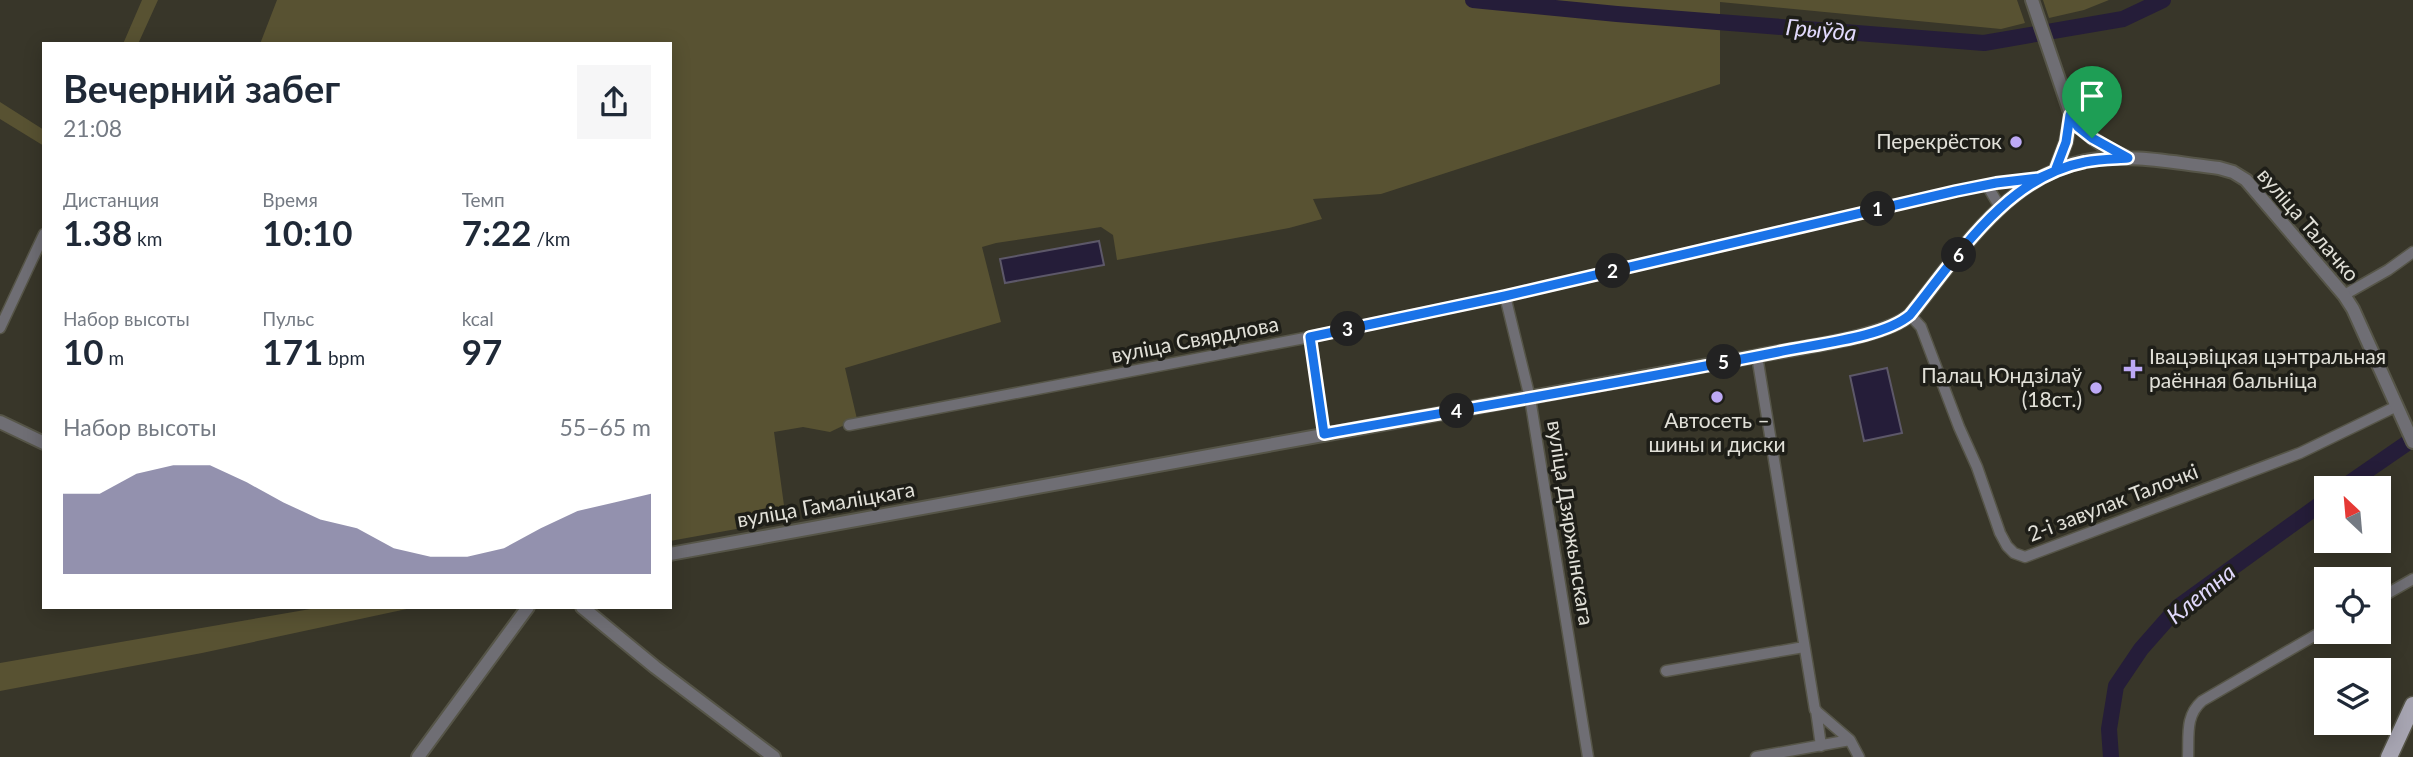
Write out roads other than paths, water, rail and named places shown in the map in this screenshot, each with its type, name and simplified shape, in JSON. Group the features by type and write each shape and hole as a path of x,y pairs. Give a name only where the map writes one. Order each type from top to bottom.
{"main road":[{"path":"2389,757 2413,705"}],"street":[{"path":"2032,0 2070,115 2078,127 2092,138 2128,158"},
{"path":"2055,171 2066,142 2070,115"},
{"name":"вуліца Талачко","path":"2085,162 2128,158 2219,168 2240,176 2260,195 2345,294 2413,442"},
{"name":"вуліца Свярдлова","path":"988,495 1530,398 1877,331 1900,323 1910,315 1985,223 2039,178 2085,162"},
{"name":"вуліца Свярдлова","path":"849,425 1310,337 1505,296 1987,185 2039,178"},
{"path":"1987,185 2001,209"},
{"path":"0,328 42,238"},
{"path":"2345,294 2385,272 2413,252"},
{"name":"вуліца Дзяржынскага","path":"1505,296 1530,398 1588,757"},
{"name":"2-і завулак Талочкі","path":"1910,315 1921,327 1977,467 2000,533 2014,553 2025,557 2300,453 2397,406"},
{"path":"1310,337 1324,434"},
{"path":"1757,356 1821,746"},
{"path":"0,422 42,442"},
{"name":"вуліца Гамаліцкага","path":"672,554 988,495"},
{"path":"2391,592 2413,579"},
{"path":"418,757 527,609"},
{"path":"584,609 655,667 774,757"},
{"path":"2188,757 2192,710 2202,701 2314,636"},
{"path":"1666,671 1804,647"},
{"path":"1815,710 1850,740 1859,757"},
{"path":"1756,757 1850,740"}],"waterway":[{"name":"Грыўда","path":"1473,0 1984,43 2123,19 2163,0"},
{"name":"Клетна","path":"2359,476 2413,439"},
{"name":"Клетна","path":"2111,757 2109,729 2116,686 2141,649 2178,607 2314,509"}],"place":[{"name":"Перекрёсток","path":"2016,142"},
{"name":"Івацэвіцкая цэнтральная раённая бальніца","path":"2133,369"},
{"name":"Палац Юндзілаў (18ст.)","path":"2096,388"},
{"name":"Автосеть – шины и диски","path":"1717,397"}]}
